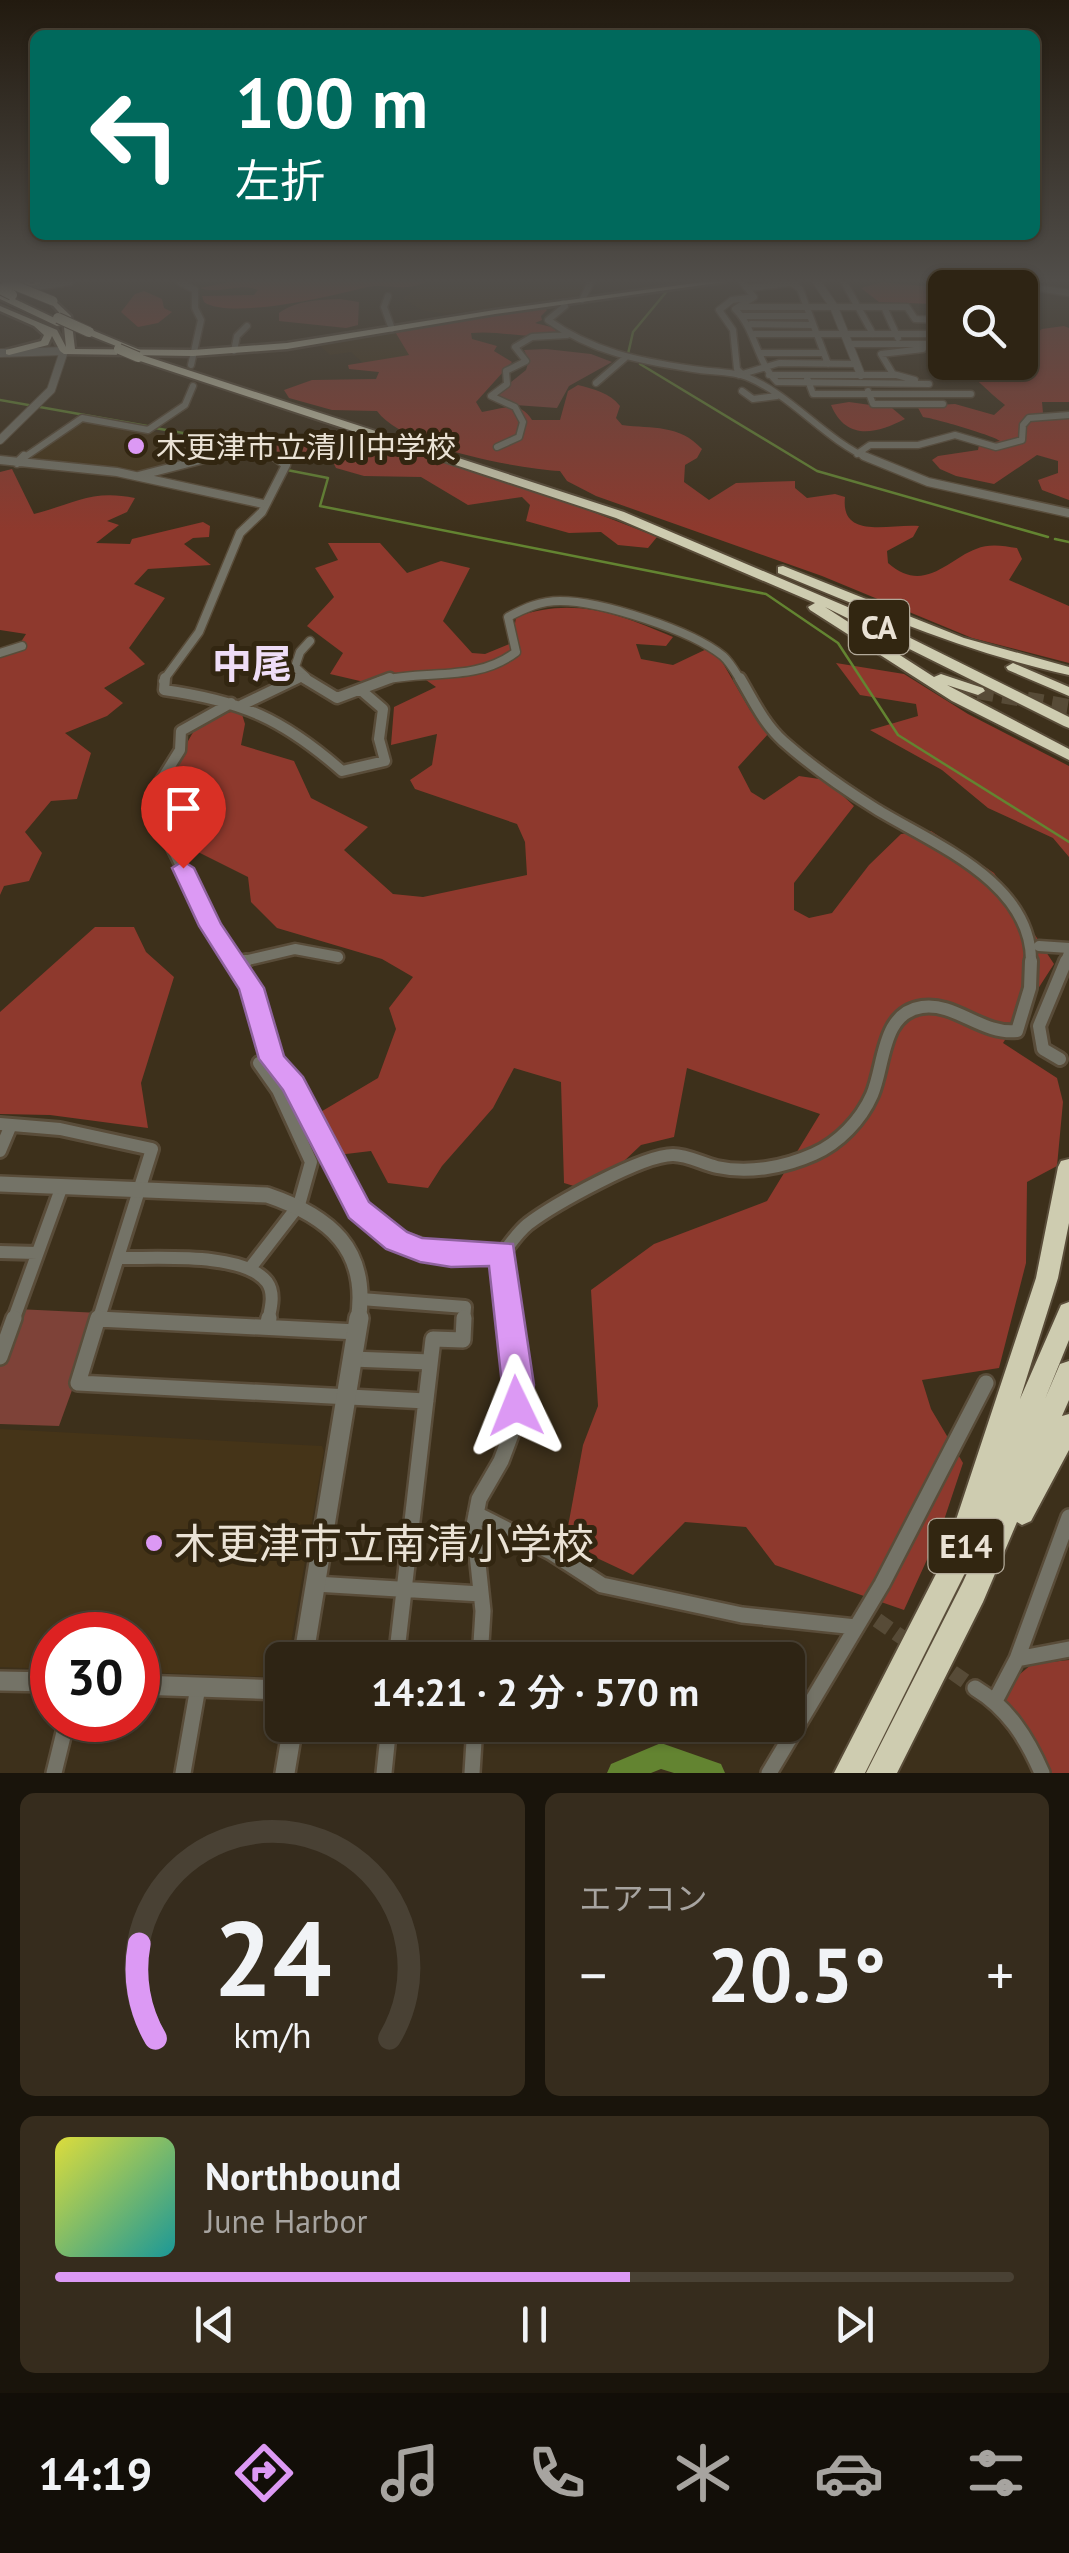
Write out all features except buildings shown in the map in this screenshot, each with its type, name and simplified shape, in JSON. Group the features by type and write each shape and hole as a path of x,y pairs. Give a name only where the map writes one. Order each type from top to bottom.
{"highway":[{"name":"CA","path":"173,365 624,514"},
{"name":"CA","path":"178,365 688,539 852,606 1069,715"},
{"path":"624,514 700,536 921,626 1069,692"},
{"path":"624,514 770,582 957,698 1069,755"},
{"name":"CA","path":"688,539 846,611 1069,724"},
{"path":"921,626 996,653 1069,671"},
{"path":"875,646 933,676 978,691"},
{"path":"1047,1278 1069,1167"},
{"path":"962,1586 1009,1386 1069,1215"},
{"name":"E14","path":"849,1773 962,1586 1002,1472 1069,1312"},
{"name":"E14","path":"882,1773 962,1586 1069,1372"},
{"path":"962,1586 1056,1455 1069,1425"}],"street":[{"path":"0,443 54,394 66,376 66,365"},
{"path":"497,447 519,437 523,422 515,407 491,396 507,384 506,371 519,365"},
{"path":"596,383 617,365"},
{"path":"673,365 740,374 857,454 939,485 1069,513"},
{"path":"737,365 740,374"},
{"path":"740,374 763,366 804,365"},
{"path":"857,365 869,394"},
{"path":"888,365 894,375"},
{"path":"763,366 780,384 929,384"},
{"path":"768,375 894,375 929,384 937,394"},
{"path":"806,375 813,394 970,394"},
{"path":"17,463 32,448 82,418 148,430 186,404 193,386"},
{"path":"742,391 753,398 777,396"},
{"path":"876,444 918,444 960,435 1008,446 1022,440 1023,424 1029,418 1069,415"},
{"path":"857,454 876,444 910,440"},
{"path":"138,476 258,446 286,465 262,512 240,533 234,555 212,593 198,632 161,686 236,704 276,722 318,750 338,771 385,760 379,738 383,709 362,691"},
{"path":"0,460 138,476 263,504"},
{"path":"306,677 181,730 174,763 157,787 154,800 167,840 196,890 210,926 259,1005 265,1045 272,1059 293,1084 359,1210 396,1241 451,1255 503,1253 528,1224 644,1162 668,1154 724,1168 754,1170 823,1150 849,1129 872,1096 892,1028 908,1012 927,1007 998,1033 1017,1031 1042,971 1030,918 1016,898 988,875 844,789 782,740 763,720 722,655 616,609 550,600 518,609 508,617 516,652 496,666 445,675 398,676 337,698 316,688 306,677 295,666 299,651 310,641"},
{"path":"0,652 22,646"},
{"path":"1039,946 1069,950 1038,1026 1043,1049 1060,1060"},
{"path":"235,962 294,949 338,957"},
{"path":"252,1267 299,1206 311,1162 278,1090 258,1063"},
{"path":"0,1151 5,1124 60,1128 152,1148 78,1384 426,1400"},
{"path":"0,1184 238,1192 299,1206 330,1221 356,1268 360,1298 306,1642"},
{"path":"0,1357 7,1316 37,1253 62,1186"},
{"path":"0,1252 37,1253"},
{"path":"480,1642 476,1514 479,1499 502,1461 518,1385 503,1253"},
{"path":"118,1258 252,1267 268,1283 272,1294 267,1327"},
{"path":"360,1298 464,1307 463,1340 433,1339 398,1642"},
{"path":"98,1319 357,1332"},
{"path":"352,1358 430,1362"},
{"path":"769,1773 866,1620 986,1383"},
{"path":"476,1514 551,1552 602,1585 742,1615 866,1620"},
{"path":"996,1698 1017,1660 1069,1517"},
{"path":"316,1584 481,1594"},
{"path":"1017,1660 1069,1649"},
{"path":"0,1680 30,1681"},
{"path":"160,1686 265,1690"},
{"path":"182,1773 198,1688"},
{"path":"975,1688 996,1698 1027,1740 1042,1773"},
{"path":"54,1773 62,1742"},
{"path":"285,1773 290,1742"},
{"path":"384,1773 387,1742"},
{"path":"472,1773 474,1742"}],"shaded area":[{"path":"348,365 510,365 476,402 482,412 516,407 532,420 560,420 568,391 578,385 596,390 620,406 616,418 622,425 675,431 702,449 697,458 685,465 684,482 709,500 736,483 795,481 795,488 807,498 835,494 845,497 846,511 859,525 919,526 913,537 887,551 888,563 913,576 935,572 981,547 1017,548 1022,559 1009,580 1069,606 1069,663 972,638 822,576 596,496 567,481 560,471 462,454 411,436 377,411 332,410 289,398 284,390 312,380 376,379 379,372 349,369"},
{"path":"528,365 607,365 569,386 557,408 515,405 495,395"},
{"path":"1038,365 1069,365 1069,402 1042,402 1043,413 1069,416 1069,500 1042,490 1038,480 1058,473 1058,461 1037,455 994,484 956,476 940,469 932,460 1000,441 923,417 917,406 955,404 994,415 1005,405 976,380 1038,380"},
{"path":"849,402 892,408 905,419 873,431 853,429 837,417 831,405"},
{"name":"木更津市立清川中学校","path":"83,419 244,448 141,473 24,461"},
{"path":"320,432 373,439 425,453 657,537 648,548 618,545 601,532 569,533 526,521 530,505 522,497 468,505 421,477 364,476 336,468 332,460 281,460 266,452 279,443"},
{"path":"12,469 34,514 94,496 135,498 127,512 107,521 119,525 96,543 130,544 132,539 203,522 210,526 209,537 193,538 184,544 211,565 148,569 134,584 165,598 129,648 145,664 104,688 123,703 107,716 65,733 91,753 77,799 51,801 25,832 42,853 29,881 4,886 0,895 0,656 14,653 26,634 0,630 0,472"},
{"path":"328,543 380,543 407,573 441,561 470,568 443,621 472,653 485,654 512,643 516,617 557,608 596,610 673,637 666,646 636,644 641,659 673,665 713,646 750,710 769,733 738,767 751,792 764,800 799,776 826,780 854,806 794,883 794,910 809,918 832,913 869,865 901,834 931,831 994,873 1054,964 1003,1043 1057,1078 1063,1102 1057,1166 1027,1182 1026,1263 999,1368 922,1380 931,1409 963,1463 941,1529 904,1610 775,1565 746,1527 685,1522 633,1575 565,1543 583,1445 598,1406 591,1290 654,1244 767,1201 820,1114 687,1068 674,1137 641,1145 623,1162 577,1187 564,1183 561,1082 514,1068 493,1108 442,1166 428,1188 388,1183 371,1151 321,1157 302,1123 378,1078 396,1029 389,1008 413,977 382,959 277,928 251,902 248,877 178,842 161,788 203,715 241,711 245,724 241,745 294,761 311,798 368,827 344,850 393,894 423,897 527,875 525,842 517,824 415,789 410,780 432,765 437,734 391,745 394,707 436,687 416,673 377,685 330,674 343,653 307,626 334,597 315,568 338,560"},
{"path":"836,663 904,674 968,714 1069,766 1069,857 1053,838 988,808 942,770 870,730 918,716 916,704 860,695"},
{"path":"95,927 134,927 146,952 174,977 141,1083 148,1128 50,1115 0,1114 0,1012"},
{"path":"17,1309 100,1313 59,1426 0,1424 0,1355"},
{"name":"木更津市立南清小学校","path":"0,1429 322,1446 291,1642 265,1642 265,1677 160,1673 160,1612 30,1612 30,1668 0,1667"},
{"path":"1069,1660 1069,1773 1042,1773 985,1703 1032,1664"}],"waterway":[{"path":"641,365 817,471 1048,537"},
{"path":"0,400 147,426"},
{"path":"155,428 250,445"},
{"path":"257,449 271,457"},
{"path":"287,470 328,478 320,506 766,594 838,643 898,735 1069,842"},
{"path":"1055,539 1069,542"},
{"path":"620,1773 661,1756 712,1773"}],"tunnel":[{"path":"978,691 1069,707"},
{"path":"877,1620 975,1688"}],"place":[{"name":"木更津市立清川中学校","path":"136,446"},
{"name":"木更津市立南清小学校","path":"154,1543"}],"district":[{"name":"中尾","path":"252,663"}],"route":[{"path":"183,868 210,926 259,1005 265,1045 272,1059 293,1084 359,1210 396,1241 420,1250 451,1255 503,1253 518,1385 516,1406"}]}
